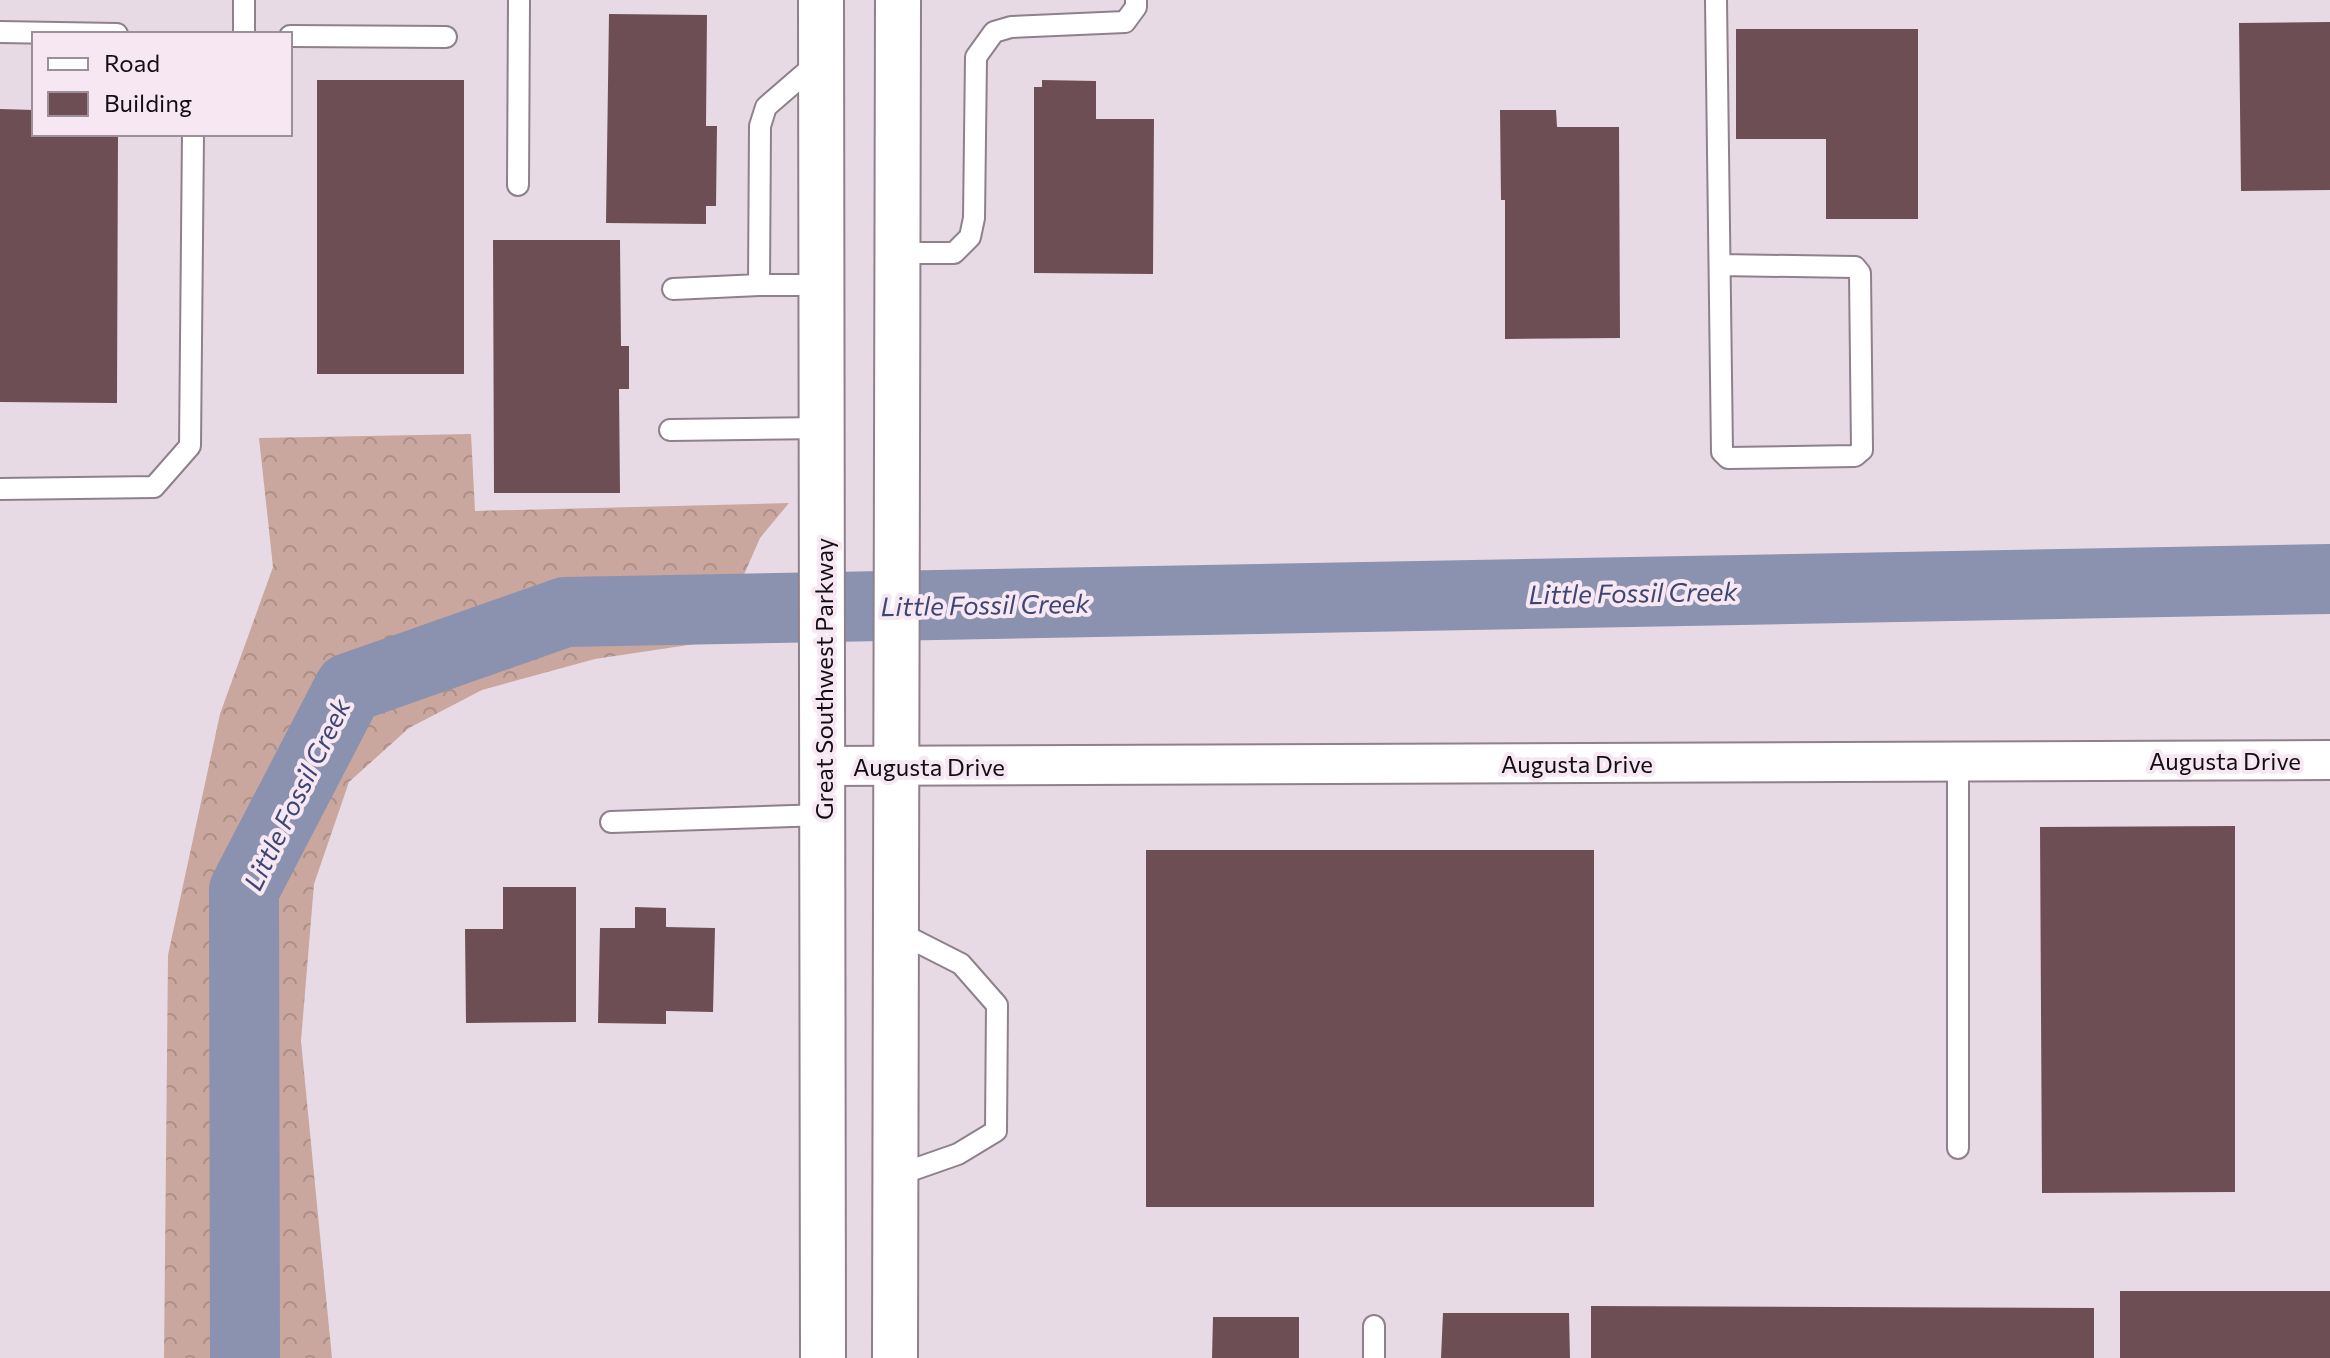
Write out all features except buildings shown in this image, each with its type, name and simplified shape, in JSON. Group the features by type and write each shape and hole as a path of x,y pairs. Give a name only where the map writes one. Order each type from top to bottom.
{"street":[{"name":"Great Southwest Parkway","path":"821,0 823,1358"},
{"path":"895,1358 898,0"},
{"name":"Augusta Drive","path":"824,748 896,746 1958,762 2330,760"}],"lane":[{"path":"244,0 244,32"},
{"path":"518,185 519,0"},
{"path":"898,253 954,253 970,237 974,218 976,57 994,32 1011,27 1125,22 1136,7 1136,0"},
{"path":"1716,0 1722,452 1728,458 1855,456 1862,450 1860,273 1855,267 1720,265"},
{"path":"0,32 32,33"},
{"path":"292,36 446,37"},
{"path":"759,285 760,126 766,107 821,59"},
{"path":"0,489 154,487 190,446 193,136"},
{"path":"673,289 822,285"},
{"path":"670,430 823,428"},
{"path":"1958,762 1958,1148"},
{"path":"611,822 824,815"},
{"path":"895,1176 958,1154 996,1131 997,1005 961,964 896,931"},
{"path":"1374,1326 1374,1358"}],"green space":[{"path":"471,434 475,511 789,503 760,538 715,641 595,659 482,690 409,728 349,782 314,884 301,1041 332,1358 164,1358 168,955 220,714 273,567 259,438"}],"waterway":[{"name":"Little Fossil Creek","path":"245,1358 244,890 349,688 565,612 2330,579"}]}
